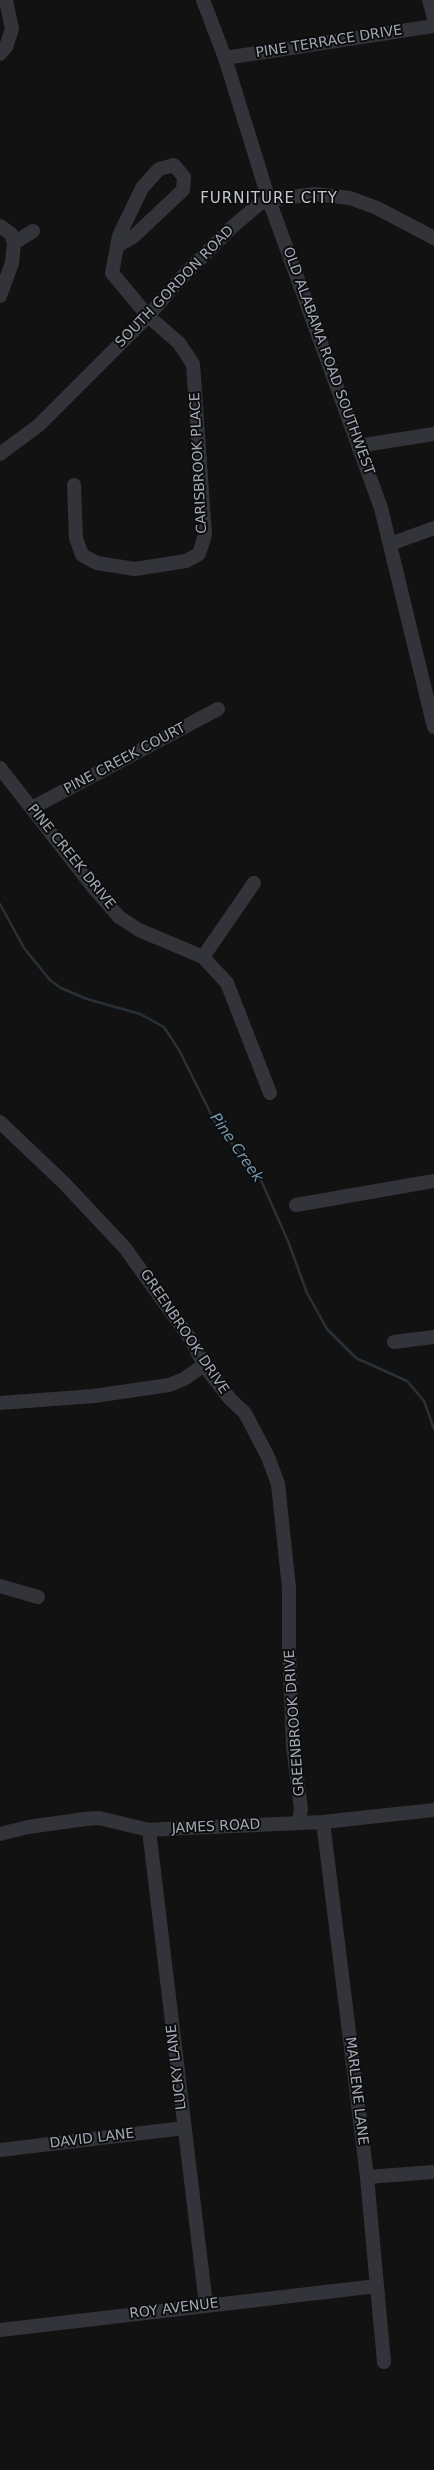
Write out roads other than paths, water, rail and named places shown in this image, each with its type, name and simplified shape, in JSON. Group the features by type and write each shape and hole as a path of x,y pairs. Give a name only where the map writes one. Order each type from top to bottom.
{"street":[{"path":"0,54 6,47 12,29 6,0"},
{"name":"OLD ALABAMA ROAD SOUTHWEST","path":"203,0 225,58 269,200 381,508 434,727"},
{"path":"429,0 434,18"},
{"name":"PINE TERRACE DRIVE","path":"225,58 434,26"},
{"path":"174,166 184,178 183,190 133,237 117,246 119,236 142,188 159,170 174,166"},
{"name":"SOUTH GORDON ROAD","path":"0,454 39,425 148,316 181,278 231,228 258,205 269,200 314,194 350,198 377,208 434,238"},
{"path":"0,226 10,234 14,243 12,263 0,296"},
{"path":"14,243 33,231"},
{"name":"CARISBROOK PLACE","path":"74,485 76,538 82,555 97,563 135,569 186,561 199,554 205,536 193,364 179,343 148,316 112,272 117,246"},
{"path":"358,446 434,434"},
{"path":"390,544 434,528"},
{"name":"PINE CREEK COURT","path":"32,808 218,709"},
{"name":"PINE CREEK DRIVE","path":"0,768 119,917 139,930 203,957 227,983 270,1093"},
{"path":"203,957 254,883"},
{"name":"GREENBROOK DRIVE","path":"0,1122 64,1183 125,1248 192,1341 204,1365 230,1399 245,1414 268,1457 278,1484 289,1588 289,1651 295,1771 301,1809 299,1823"},
{"path":"296,1205 434,1181"},
{"path":"394,1342 434,1337"},
{"path":"0,1403 94,1396 169,1385 184,1379 204,1365"},
{"path":"0,1586 38,1597"},
{"name":"JAMES ROAD","path":"0,1834 28,1827 100,1818 149,1830 323,1822 434,1810"},
{"name":"MARLENE LANE","path":"323,1822 367,2178 384,2362"},
{"name":"LUCKY LANE","path":"149,1830 206,2305"},
{"name":"DAVID LANE","path":"0,2150 184,2128"},
{"path":"367,2178 434,2172"},
{"name":"ROY AVENUE","path":"0,2330 377,2286"}],"waterway":[{"name":"Pine Creek","path":"0,904 24,948 50,980 61,988 87,999 140,1014 164,1027 179,1050 216,1124 260,1178 288,1241 307,1293 327,1329 356,1358 407,1381 424,1401 434,1429"}],"district":[{"name":"FURNITURE CITY","path":"269,199"}]}
